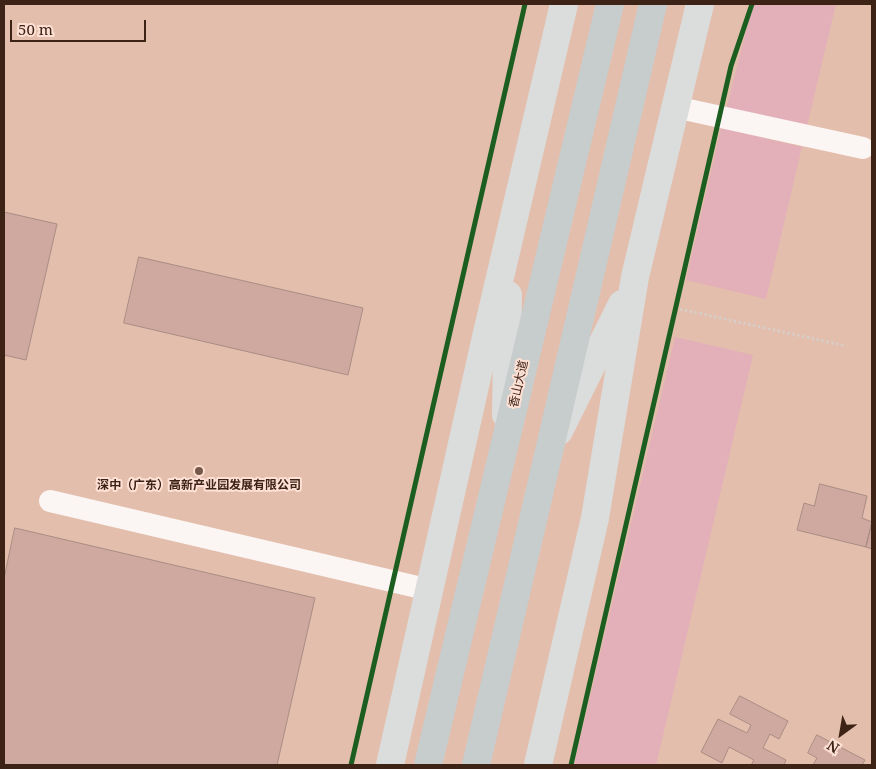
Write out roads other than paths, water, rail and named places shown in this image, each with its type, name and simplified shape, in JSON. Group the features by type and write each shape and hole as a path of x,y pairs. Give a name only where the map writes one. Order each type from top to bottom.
{"highway":[{"name":"香山大道","path":"428,765 610,4"},
{"path":"476,765 653,4"}],"main road":[{"path":"390,765 564,4"},
{"path":"538,765 595,518 635,277 700,4"},
{"path":"505,441 509,241"},
{"path":"549,453 635,277"}],"street":[{"path":"675,107 863,148"},
{"path":"50,501 430,590"}],"place":[{"name":"深中（广东）高新产业园发展有限公司","path":"199,471"}]}
